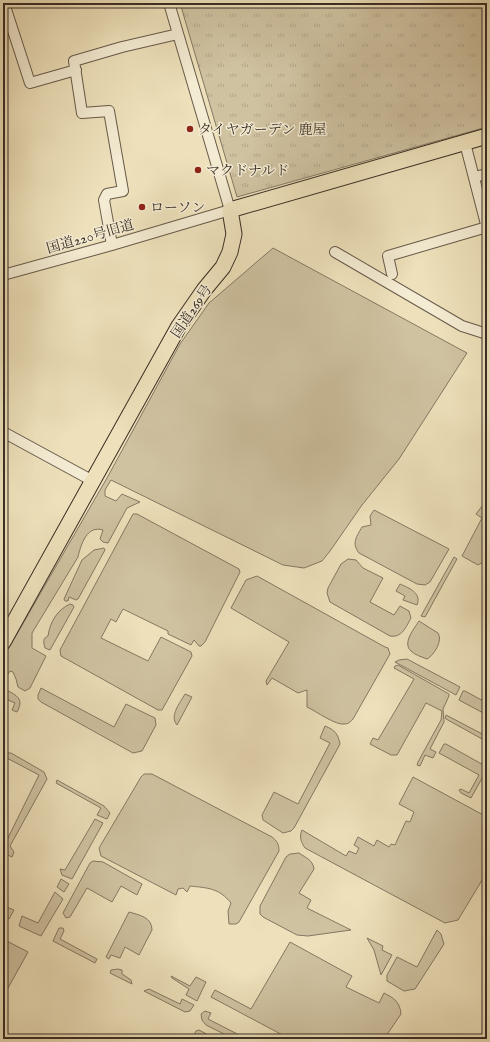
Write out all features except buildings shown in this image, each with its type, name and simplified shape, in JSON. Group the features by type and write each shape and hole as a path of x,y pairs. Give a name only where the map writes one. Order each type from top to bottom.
{"highway":[{"path":"230,210 487,136"},
{"name":"国道269号","path":"3,642 179,326 204,290 223,267 230,252 234,234 230,210"}],"street":[{"path":"4,3 30,83 76,70"},
{"path":"169,3 230,210"},
{"path":"112,245 104,200 107,194 123,191 109,111 82,113 74,61 122,47 178,34"},
{"path":"392,274 388,256 487,228 465,143"},
{"path":"474,177 487,174"},
{"name":"国道220号旧道","path":"3,275 230,210"},
{"path":"334,252 462,326 487,334"},
{"path":"3,432 93,481"}],"green space":[{"path":"180,3 487,3 487,127 237,197"},
{"path":"273,248 467,353 399,459 362,505 330,551 322,561 304,568 283,565 111,480 105,490 105,496 116,501 122,494 140,502 127,508 108,543 103,542 100,539 103,530 97,529 89,533 83,541 78,557 32,633 32,648 46,656 30,688 25,691 18,687 13,672 10,671 6,677 3,678 3,658 107,478 180,344 209,303"},
{"path":"483,505 487,505 487,556 483,562 478,565 462,556 482,518 476,514"},
{"path":"374,510 449,549 430,582 425,585 417,584 359,553 355,546 358,533 362,527 371,525 370,516"},
{"path":"133,514 137,514 239,569 240,572 205,642 201,646 199,646 194,640 191,645 168,634 168,631 123,609 116,622 111,619 101,638 148,661 161,637 191,652 192,656 162,710 158,710 61,656 60,650"},
{"path":"104,548 105,550 78,599 76,600 69,597 68,601 65,601 64,599 82,560 94,550"},
{"path":"454,557 457,559 425,617 421,616"},
{"path":"348,559 356,560 363,568 383,578 370,602 394,615 400,606 409,611 411,618 401,634 390,636 330,602 327,593 328,588 341,564"},
{"path":"257,576 388,648 390,654 353,719 349,723 337,723 307,707 307,690 298,693 272,678 267,685 266,681 289,642 231,608 246,580"},
{"path":"400,584 411,589 416,594 418,597 417,605 403,600 405,596 396,591"},
{"path":"70,604 74,607 50,650 45,648 44,640 48,636 52,621 61,610"},
{"path":"419,621 438,633 439,636 439,644 437,648 427,659 411,651 408,644 408,640"},
{"path":"407,659 460,687 456,695 395,662"},
{"path":"398,665 449,694 443,709 444,722 430,749 436,752 433,758 425,755 420,766 417,765 418,762 441,720 442,711 426,703 397,755 391,755 370,744 373,738 378,740 414,679 394,668"},
{"path":"41,688 114,727 126,704 155,718 156,725 142,751 133,753 41,702 38,699 38,695"},
{"path":"3,689 18,698 20,703 17,712 12,710 15,703 3,698"},
{"path":"463,691 487,703 487,715 459,700"},
{"path":"185,694 192,697 177,725 174,718 175,714 178,705"},
{"path":"446,715 486,736 484,740 446,719"},
{"path":"325,726 336,733 340,744 294,828 291,831 283,833 263,820 262,815 274,792 298,804 330,743 320,738"},
{"path":"444,744 487,767 487,772 486,771 471,798 461,793 459,790 461,789 469,793 479,775 439,753"},
{"path":"7,753 11,753 44,772 47,779 10,846 14,852 12,857 3,853 3,848 39,775 3,756"},
{"path":"144,774 152,774 272,837 279,846 279,851 239,922 236,924 229,924 228,911 231,903 222,894 208,888 190,886 187,892 183,888 178,889 176,895 101,856 99,848"},
{"path":"413,777 487,817 487,872 458,920 445,923 305,848 302,842 302,830 346,856 349,851 356,854 359,848 354,845 358,837 374,846 377,840 389,847 391,844 395,845 406,821 410,822 414,812 399,804"},
{"path":"57,780 104,806 110,813 107,819 97,815 101,808 56,783"},
{"path":"95,819 103,823 72,879 62,875 60,869 65,870"},
{"path":"299,853 311,861 314,869 299,893 311,900 307,908 351,930 308,936 297,935 260,914 260,906 286,857 290,854"},
{"path":"93,861 103,862 142,884 137,895 121,886 112,902 87,888 70,917 66,918 63,913 90,863"},
{"path":"61,879 69,884 64,892 57,887"},
{"path":"55,892 63,899 41,936 19,926 22,916 38,923"},
{"path":"3,896 8,898 4,906 14,910 9,919 3,916"},
{"path":"129,912 147,919 150,922 152,930 139,955 125,947 120,958 111,955 109,959 106,957"},
{"path":"59,928 63,928 64,931 60,939 97,959 95,963 53,941"},
{"path":"437,930 441,934 444,944 415,989 404,991 387,981 387,975 397,957 417,967"},
{"path":"367,938 383,946 382,950 392,955 381,975 374,950"},
{"path":"3,939 28,952 3,997"},
{"path":"290,942 352,976 346,987 379,1003 384,993 396,1001 401,1014 384,1039 290,1039 211,997 215,990 251,1009"},
{"path":"111,970 122,970 122,974 131,980 132,984 110,973"},
{"path":"171,976 190,986 196,977 206,982 197,1001 186,995 189,989"},
{"path":"149,989 180,1004 182,999 194,1005 190,1011 185,1012 144,991"},
{"path":"205,1011 211,1013 208,1019 247,1039 234,1039 206,1025 202,1020 201,1014"},
{"path":"199,1030 215,1039 192,1039 196,1031"}],"place":[{"name":"タイヤガーデン 鹿屋","path":"190,129"},
{"name":"マクドナルド","path":"198,170"},
{"name":"ローソン","path":"142,207"}]}
